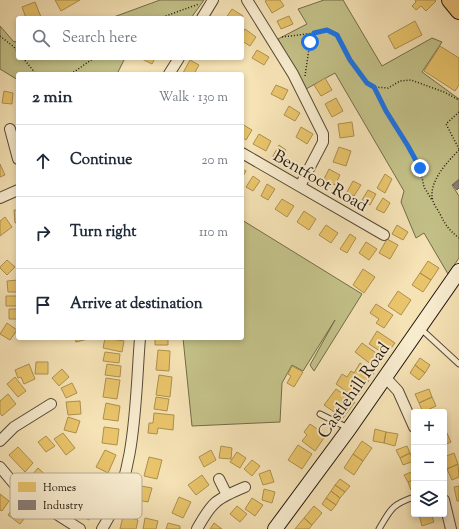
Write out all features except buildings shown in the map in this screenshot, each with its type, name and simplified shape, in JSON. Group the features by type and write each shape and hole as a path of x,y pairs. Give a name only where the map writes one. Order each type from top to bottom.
{"main road":[{"path":"450,0 459,11"},
{"name":"Castlehill Road","path":"275,529 349,429 459,272"}],"street":[{"path":"247,0 302,92 323,134 322,142 300,186"},
{"path":"203,16 213,1"},
{"path":"170,72 177,60"},
{"path":"10,129 16,152"},
{"name":"Bentfoot Road","path":"244,154 384,236"},
{"path":"0,198 16,191"},
{"path":"125,473 129,457 140,340"},
{"path":"385,377 398,391 411,420"},
{"path":"0,441 14,427 51,404"},
{"path":"0,467 10,479"},
{"path":"219,479 227,495"},
{"path":"197,529 206,512 214,503 245,487"},
{"path":"447,512 451,529"},
{"path":"64,519 80,529"},
{"path":"102,529 108,519"}],"lane":[{"path":"419,327 459,364"},
{"path":"320,414 349,429"},
{"path":"379,529 391,509 399,502 411,498"}],"path":[{"path":"166,16 213,1"},
{"path":"270,37 286,37 327,30 337,35 350,60 367,83 374,87 388,88 400,81 411,80 444,92 459,100"},
{"path":"302,92 310,42 314,33"},
{"path":"0,36 16,49"},
{"path":"25,60 34,72"},
{"path":"74,72 91,60"},
{"path":"374,87 386,111 417,160 424,187 448,229 459,238"},
{"path":"432,200 432,194 436,181 443,167 459,150 446,124 459,112"}],"shaded area":[{"path":"160,0 204,0 192,16 116,16"},
{"path":"324,0 343,0 382,66 432,38 442,42 422,72 459,99 459,179 452,185 459,196 459,258 448,274 424,233 416,238 401,202 404,191 335,73 306,89 278,39 307,24 298,9"},
{"path":"0,26 14,42 16,42 16,60 124,60 118,72 16,72 16,79 0,69"},
{"path":"244,221 362,294 314,371 310,365 335,320 303,371 292,365 282,383 280,422 192,426 183,340 244,340"}],"route":[{"path":"310,42 314,33 327,30 337,35 350,60 367,83 374,87 386,111 417,160 420,168"}]}
